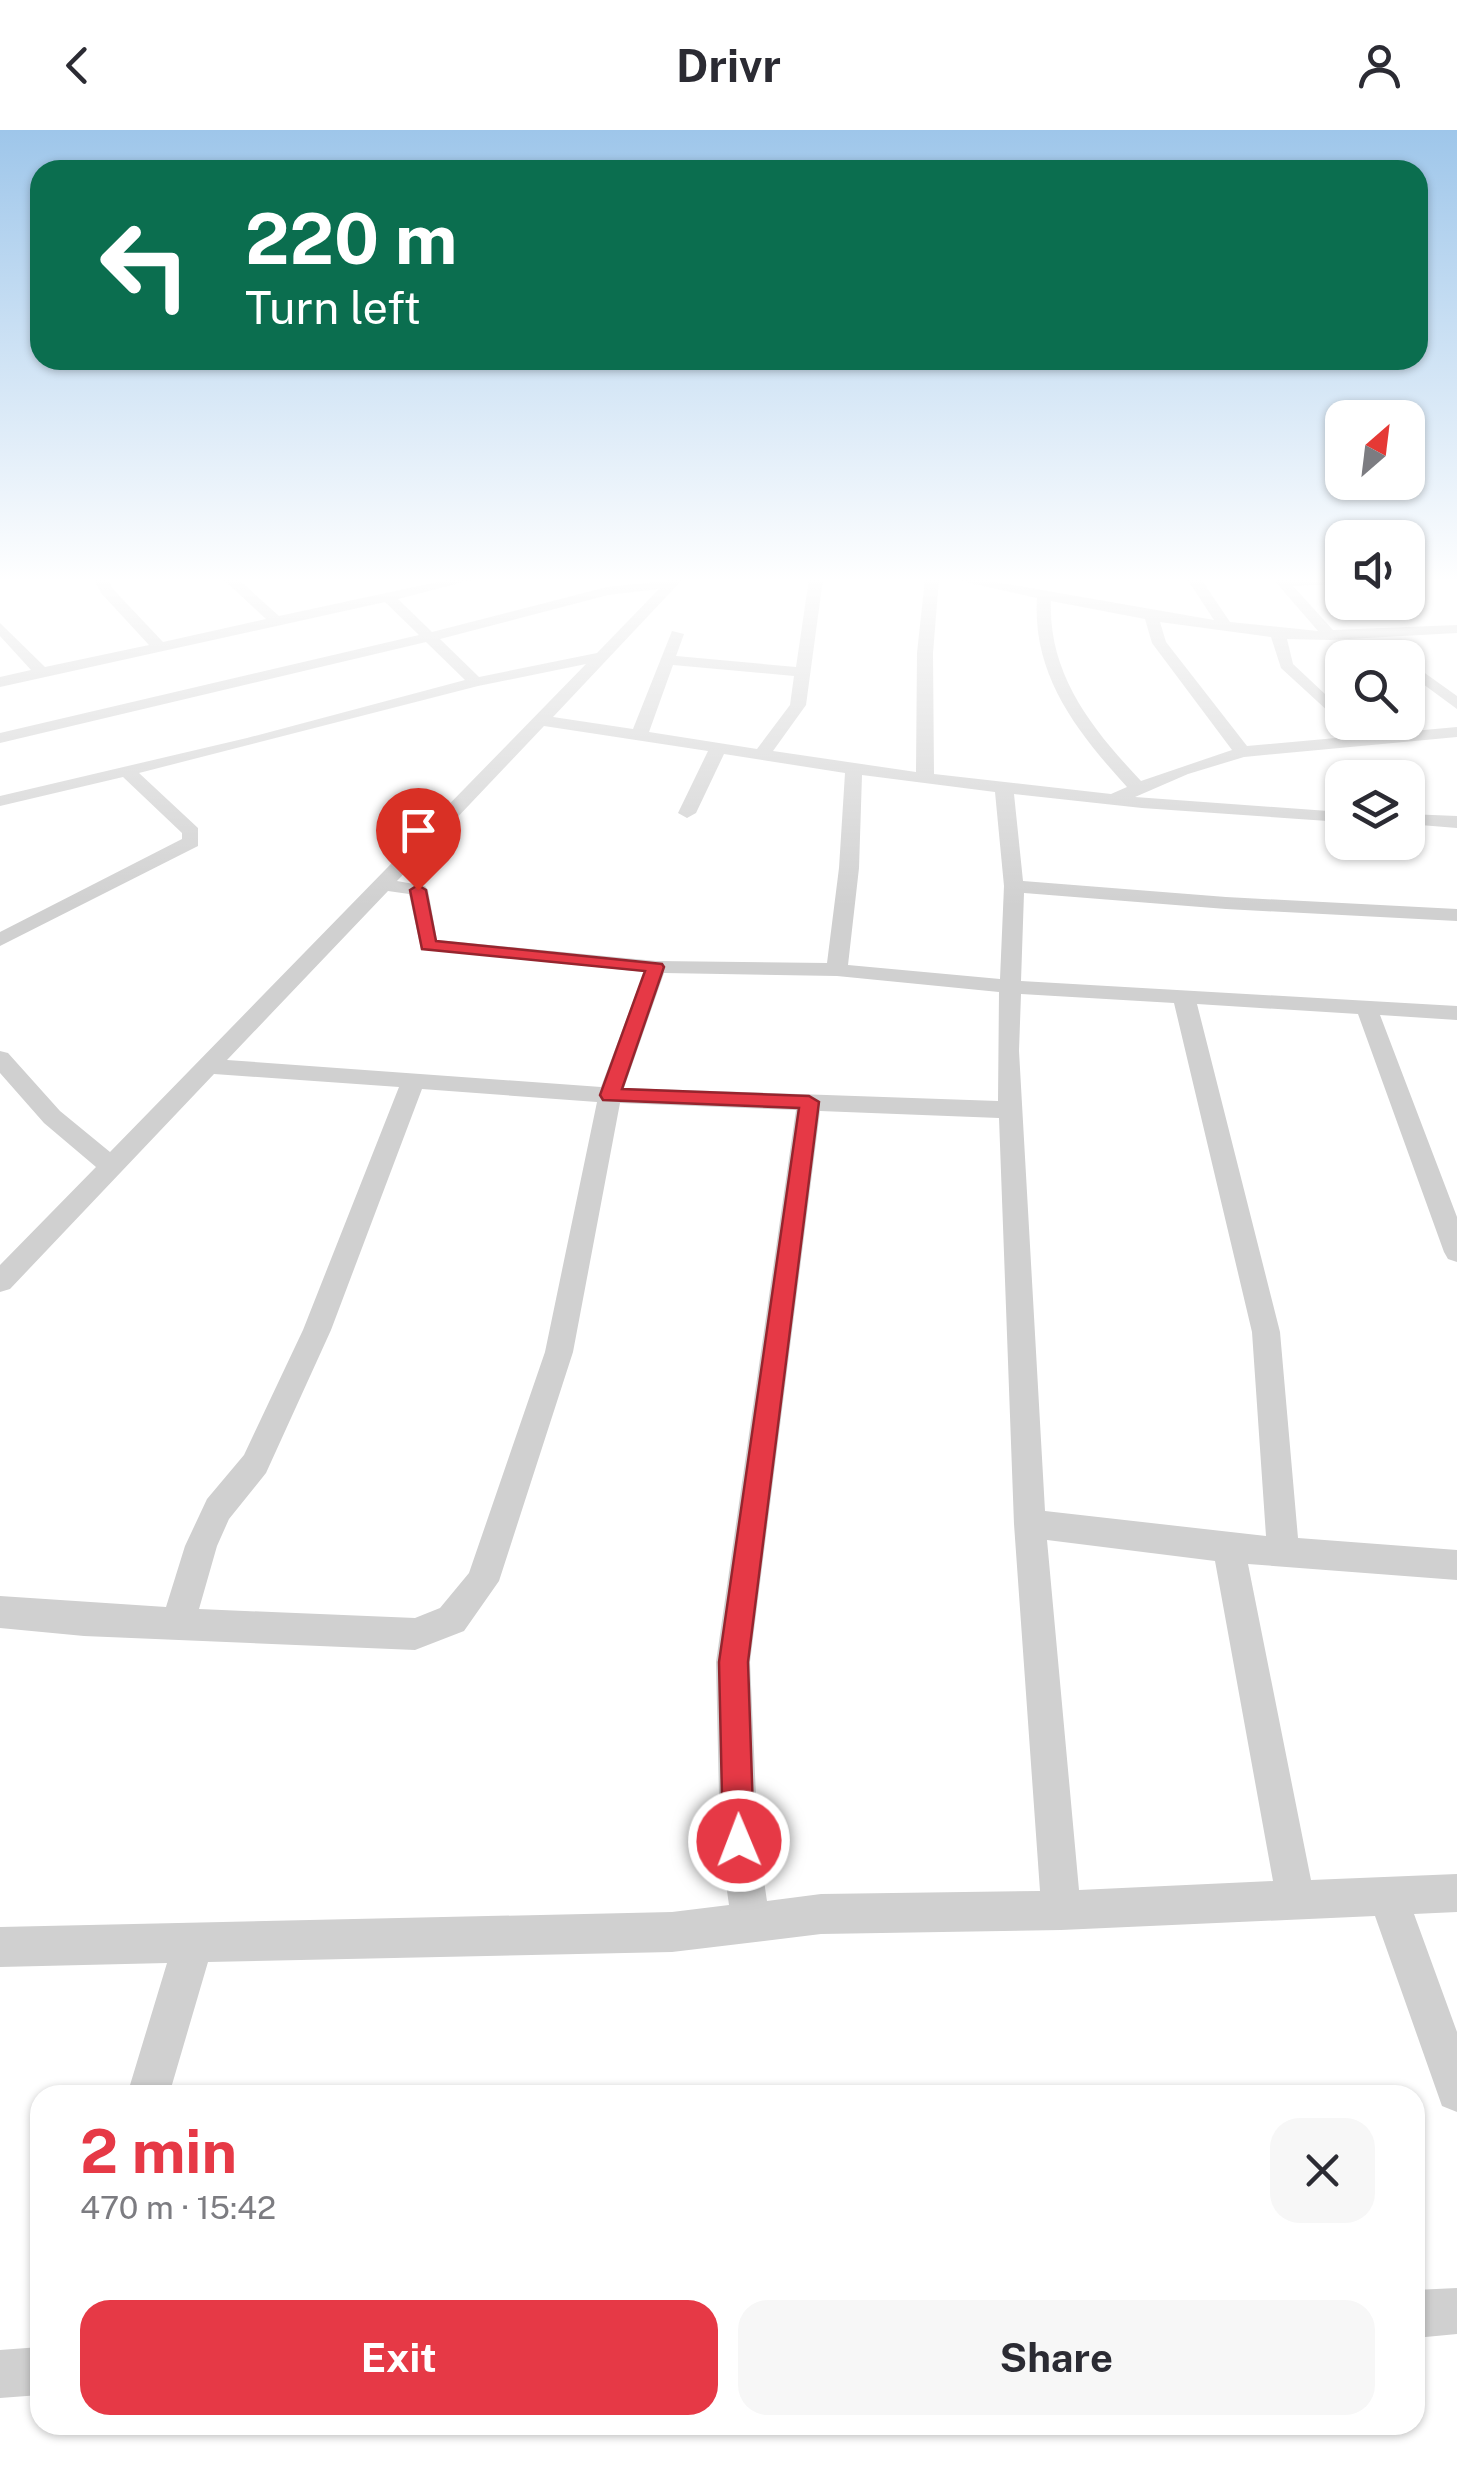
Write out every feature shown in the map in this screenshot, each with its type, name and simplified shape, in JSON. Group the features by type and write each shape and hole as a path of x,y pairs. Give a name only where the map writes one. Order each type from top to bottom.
{"street":[{"path":"0,738 214,688"},
{"path":"0,801 453,688"},
{"path":"0,1282 571,688"},
{"path":"640,734 657,688"},
{"path":"761,755 798,705 800,688"},
{"path":"925,688 925,778"},
{"path":"1061,688 1066,701 1138,788"},
{"path":"1193,688 1242,752"},
{"path":"1436,688 1457,704"},
{"path":"540,720 854,770 1248,813 1325,815"},
{"path":"1425,735 1457,732"},
{"path":"1114,800 1242,752 1363,740"},
{"path":"686,813 719,747"},
{"path":"838,970 854,770"},
{"path":"0,940 191,842 192,832 126,772"},
{"path":"1004,788 1014,886 1008,1051 1030,1524 1060,1910"},
{"path":"1425,820 1457,822"},
{"path":"382,884 418,890 428,945 656,967 838,970 1012,986 1457,1014"},
{"path":"1014,886 1226,903 1457,915"},
{"path":"0,1612 84,1620 180,1621 415,1634 452,1620 483,1581 559,1352 610,1095 656,967"},
{"path":"1184,998 1266,1332 1283,1552"},
{"path":"1366,1006 1457,1252"},
{"path":"0,1058 52,1117 111,1166"},
{"path":"208,1066 610,1095 1011,1110"},
{"path":"180,1621 200,1546 218,1509 255,1464 317,1330 414,1080"},
{"path":"750,1925 739,1841 733,1662 809,1102"},
{"path":"1030,1524 1228,1548 1457,1564"},
{"path":"1228,1548 1296,1900"},
{"path":"0,1947 672,1932 821,1914 1060,1910 1457,1893"},
{"path":"1388,1896 1457,2090"},
{"path":"151,2085 194,1942"},
{"path":"1425,2313 1457,2311"},
{"path":"0,2374 30,2372"}],"route":[{"path":"418,890 428,945 656,967 610,1095 809,1102 733,1662 739,1841"}]}
